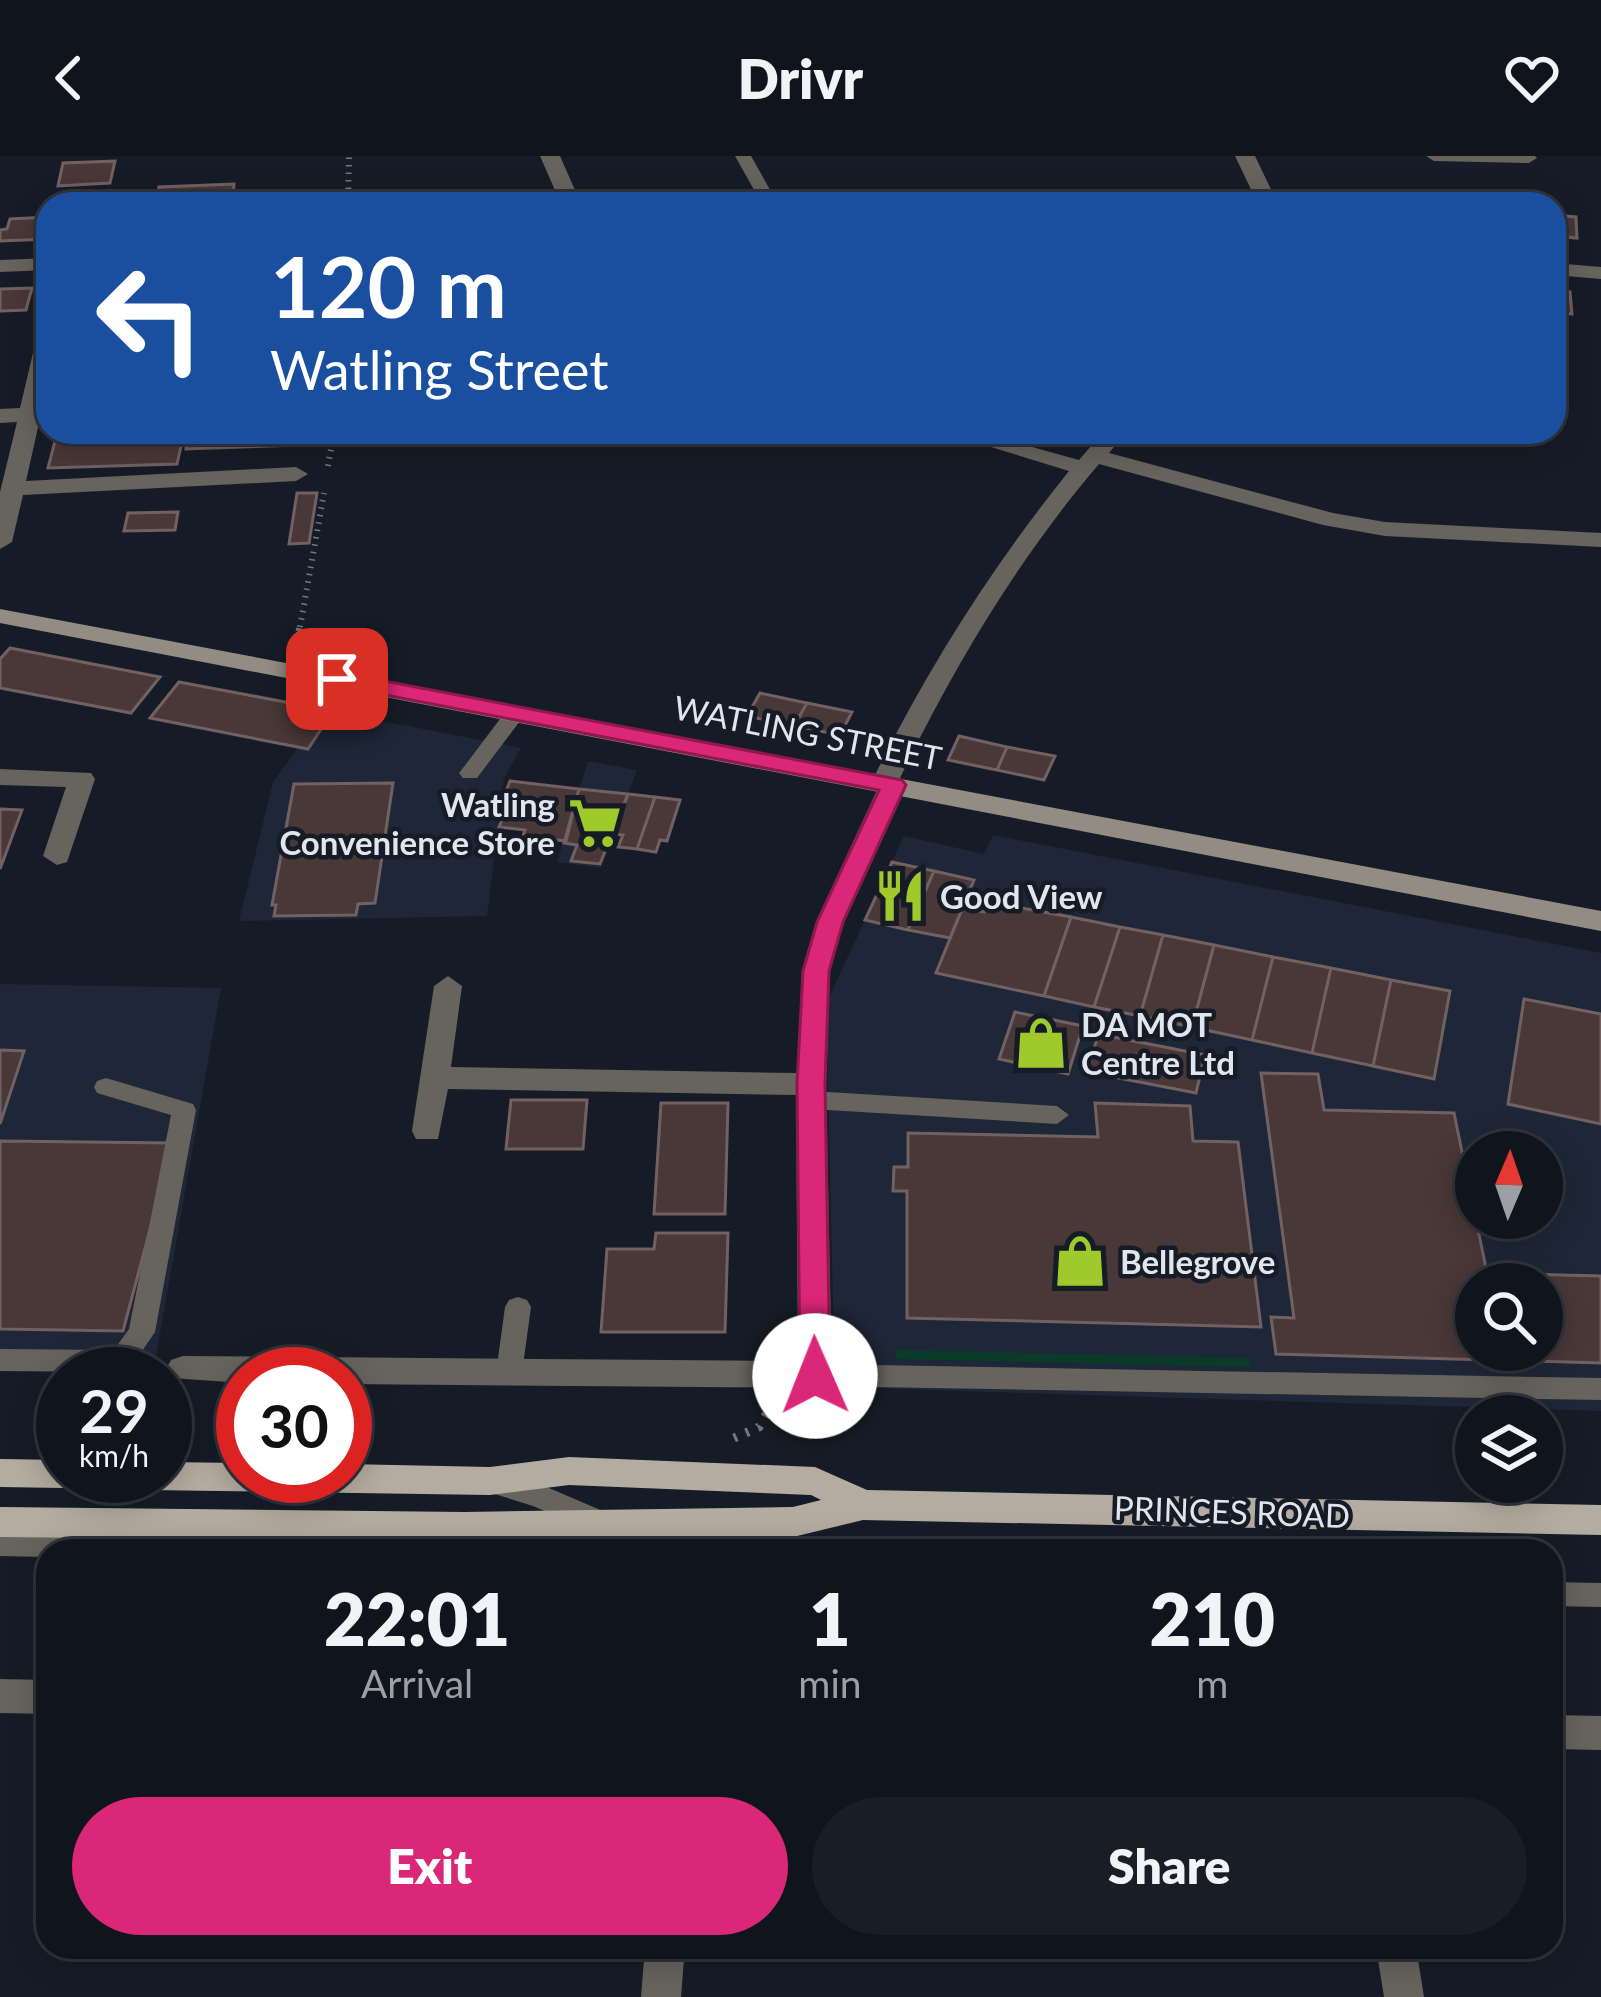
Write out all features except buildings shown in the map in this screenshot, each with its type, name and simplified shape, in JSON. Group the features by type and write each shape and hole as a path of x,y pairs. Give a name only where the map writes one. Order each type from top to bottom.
{"main road":[{"name":"WATLING STREET","path":"0,616 1601,921"},
{"name":"PRINCES ROAD","path":"192,1477 490,1481 569,1471 706,1474 815,1481 862,1505"},
{"path":"0,1473 36,1474"},
{"name":"PRINCES ROAD","path":"0,1522 793,1522 862,1505 1601,1520"}],"street":[{"path":"550,156 566,192"},
{"path":"1245,156 1262,192"},
{"path":"0,266 36,264"},
{"path":"1566,270 1601,273"},
{"path":"0,542 36,391"},
{"path":"0,416 31,414"},
{"path":"1007,444 1385,529 1601,540"},
{"path":"192,1369 815,1376 811,1092 814,988 821,947 944,665 1104,444"},
{"path":"16,488 296,474"},
{"path":"0,777 82,779 57,856"},
{"path":"427,1130 448,986"},
{"path":"435,1078 811,1092"},
{"path":"0,1696 36,1697"},
{"path":"1563,1732 1601,1733"},
{"path":"661,1997 664,1959"},
{"path":"1398,1959 1403,1997"}],"lane":[{"path":"742,156 763,192"},
{"path":"1434,156 1529,158"},
{"path":"470,773 516,712"},
{"path":"106,1087 184,1110 142,1332 132,1347"},
{"path":"811,1092 1057,1115"},
{"path":"509,1373 518,1306"},
{"path":"0,1360 36,1363"},
{"path":"815,1376 1601,1389"},
{"path":"490,1481 637,1539"},
{"path":"0,1544 36,1545"},
{"path":"1563,1594 1601,1595"}],"path":[{"path":"348,192 349,156"},
{"path":"292,670 332,444"},
{"path":"706,1474 710,1449 759,1427 778,1393 815,1376"}],"shaded area":[{"path":"326,710 521,748 504,778 487,916 239,921 273,782"},
{"name":"Watling Convenience Store","path":"588,761 637,770 601,868 557,862"},
{"path":"993,835 1601,953 1601,1411 1563,1410 1563,1395 1455,1395 1455,1406 835,1387 826,1004 904,836 984,854"},
{"path":"0,984 221,988 158,1347 36,1347 36,1353 0,1352"}],"green space":[{"path":"896,1350 1250,1358 1251,1367 896,1359"}],"place":[{"name":"Watling Convenience Store","path":"595,823"},
{"name":"Good View","path":"900,896"},
{"name":"DA MOT Centre Ltd","path":"1041,1043"},
{"name":"Bellegrove","path":"1080,1261"}],"route":[{"path":"337,679 893,785 830,922 816,971 811,1084 815,1376"}]}
